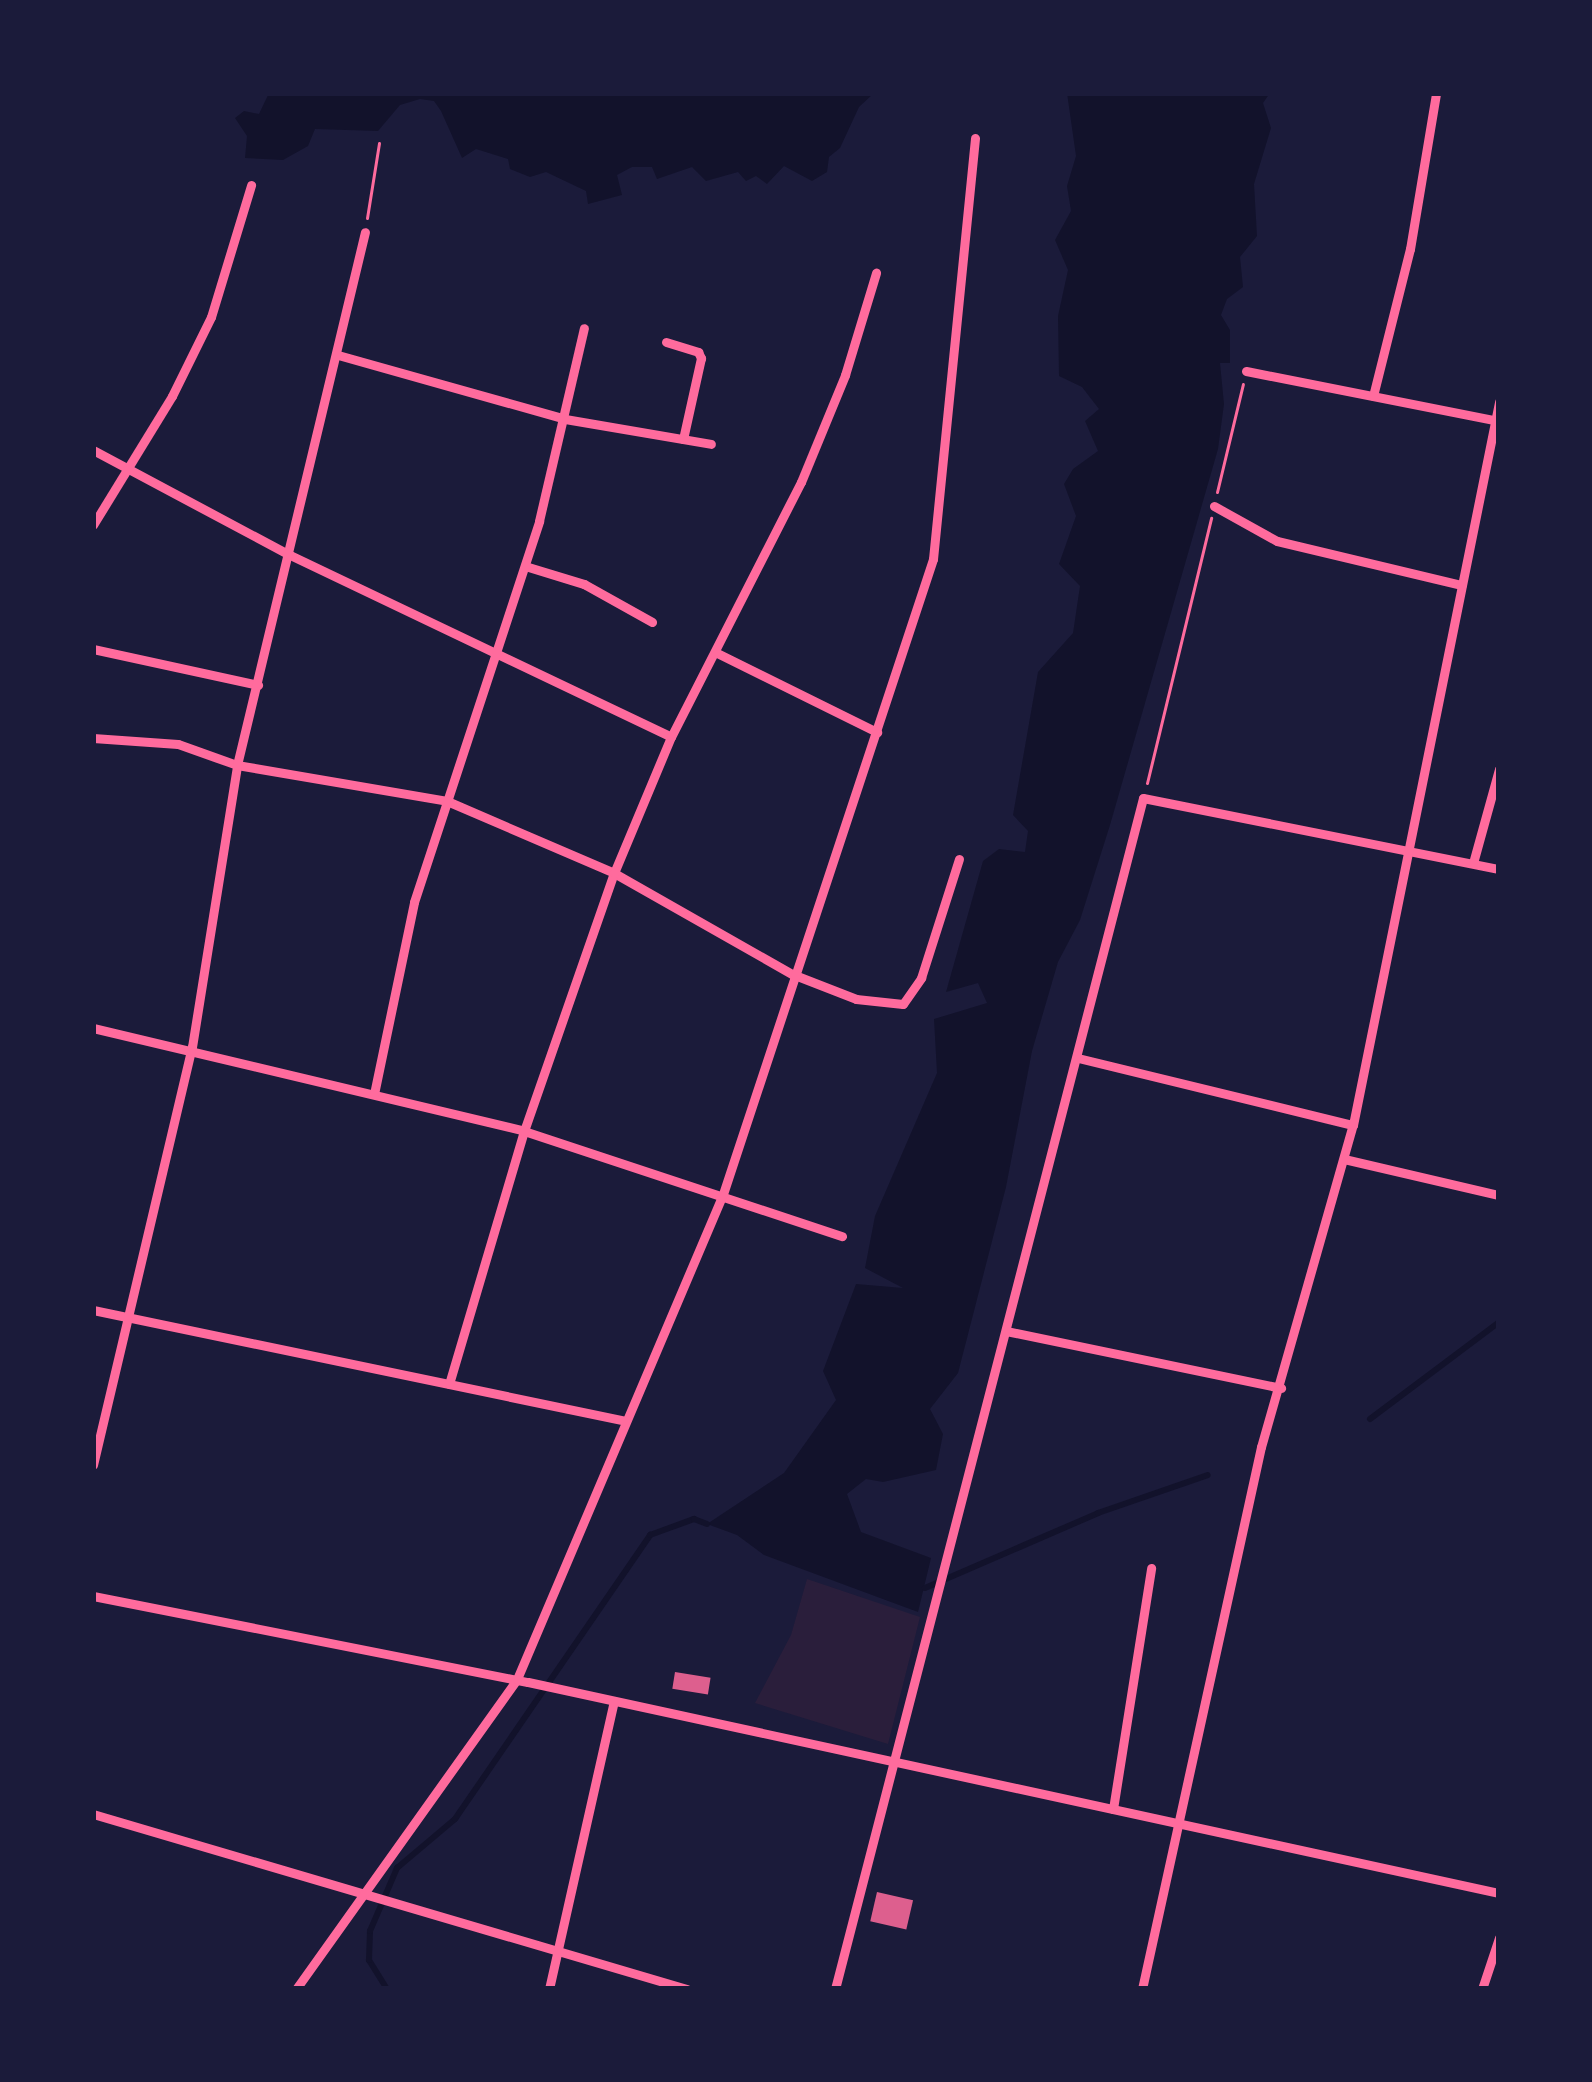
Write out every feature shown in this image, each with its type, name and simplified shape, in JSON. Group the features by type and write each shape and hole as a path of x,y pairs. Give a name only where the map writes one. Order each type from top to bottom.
{"street":[{"path":"1373,396 1410,249 1436,93"},
{"path":"296,1989 522,1680 723,1194 933,559 975,139"},
{"path":"93,525 130,469 211,317 251,185"},
{"path":"93,1465 192,1047 237,766 365,232"},
{"path":"449,1384 524,1131 614,873 671,737 801,482 845,375 876,273"},
{"path":"374,1094 414,902 524,566 565,419 584,328"},
{"path":"666,343 698,352 701,358 683,439"},
{"path":"338,355 565,419 711,444"},
{"path":"1246,371 1494,420"},
{"path":"1142,1989 1261,1447 1353,1125 1499,402"},
{"path":"93,450 290,555 671,737"},
{"path":"1214,506 1277,541 1462,585"},
{"path":"524,566 584,584 652,622"},
{"path":"93,649 258,685"},
{"path":"715,652 878,732"},
{"path":"93,738 178,744 237,766 447,801 614,873 792,974 856,999 903,1004 921,978 959,859"},
{"path":"1473,863 1499,769"},
{"path":"835,1989 1143,798 1499,869"},
{"path":"93,1028 192,1047 524,1131 842,1236"},
{"path":"1078,1058 1353,1125"},
{"path":"1344,1159 1499,1195"},
{"path":"93,1310 626,1421"},
{"path":"1006,1331 1281,1388"},
{"path":"1113,1809 1151,1568"},
{"path":"93,1596 522,1680 1499,1893"},
{"path":"549,1989 614,1701"},
{"path":"93,1814 687,1989"},
{"path":"1482,1989 1499,1938"}],"path":[{"path":"365,232 379,143"},
{"path":"1143,798 1246,371"}],"shaded area":[{"path":"269,93 874,93 859,107 840,148 829,157 827,172 812,181 784,166 767,184 756,176 746,181 738,172 706,181 692,167 657,179 652,167 632,167 617,175 622,195 588,204 586,191 546,172 530,177 510,169 508,159 476,149 462,158 434,101 420,99 400,105 378,131 315,129 308,146 283,160 245,158 247,136 235,118 244,111 259,114"},
{"path":"1067,93 1270,93 1263,103 1271,128 1254,184 1257,236 1240,257 1243,287 1227,299 1221,315 1230,330 1230,363 1220,363 1224,404 1218,449 1110,825 1080,920 1058,962 1032,1051 1006,1187 958,1373 930,1409 943,1434 936,1470 883,1482 866,1479 847,1494 861,1532 931,1558 918,1612 764,1555 737,1535 707,1524 784,1473 836,1400 823,1371 856,1284 903,1288 865,1268 875,1216 937,1073 934,1019 987,1003 978,983 946,992 983,861 999,849 1025,852 1028,831 1013,815 1038,672 1073,633 1080,586 1059,564 1076,516 1064,484 1073,469 1098,451 1085,421 1099,409 1082,387 1059,376 1058,316 1068,270 1055,240 1071,211 1067,186 1076,156"},
{"path":"807,1579 920,1617 888,1744 755,1703 791,1635"}],"building":[{"path":"675,1672 711,1678 708,1694 672,1689"},
{"path":"877,1892 913,1900 906,1930 870,1921"}],"waterway":[{"path":"1370,1419 1499,1322"},
{"path":"925,1588 1098,1513 1208,1475"},
{"path":"387,1989 369,1960 370,1931 397,1868 455,1819 650,1535 694,1519 707,1524"}]}
